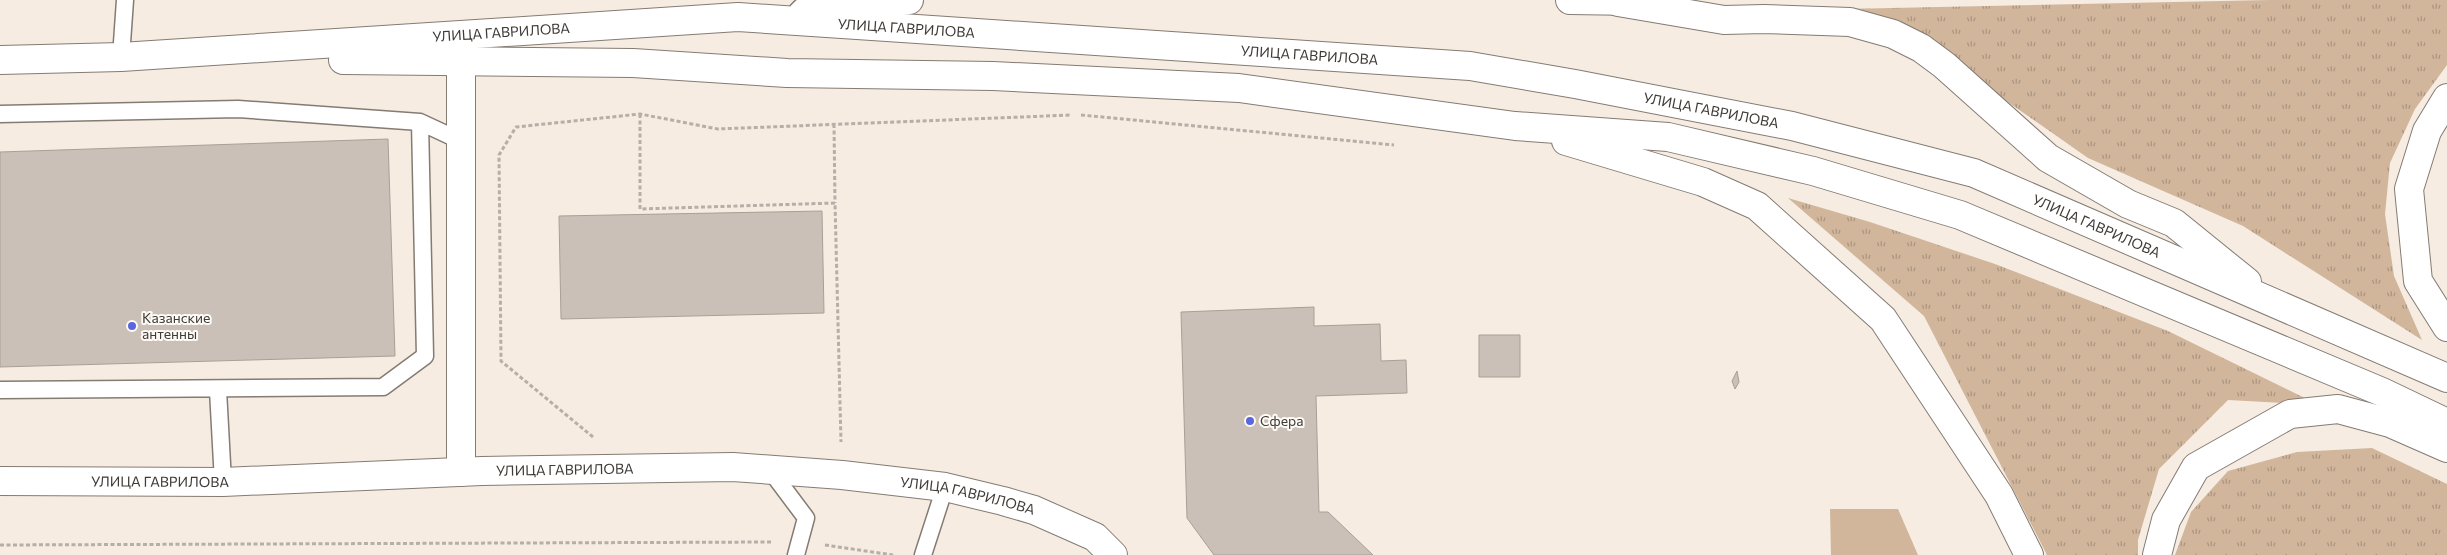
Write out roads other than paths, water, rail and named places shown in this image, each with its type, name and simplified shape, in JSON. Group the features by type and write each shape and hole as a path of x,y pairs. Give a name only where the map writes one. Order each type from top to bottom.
{"main road":[{"path":"738,17 802,5 908,0"},
{"path":"1570,0 1618,2 1654,0"},
{"path":"1618,2 1724,20 1764,19 1850,22 1892,34 1921,48 1944,65 2048,158 2128,204 2174,223 2276,304"},
{"name":"УЛИЦА ГАВРИЛОВА","path":"121,57 738,17 1470,66 1575,84 1792,126 1974,173 2447,378"},
{"name":"УЛИЦА ГАВРИЛОВА","path":"0,60 121,57 633,63 787,73 993,76 1239,88 1514,126 1668,137 1813,171 1960,215 2382,392 2447,423"},
{"path":"461,61 461,472"},
{"path":"2447,98 2427,131 2409,189 2418,281 2447,327"},
{"path":"1514,126 1703,182 1757,206 1883,319 1999,495 2029,555"},
{"path":"2157,555 2166,520 2196,467 2290,414 2338,409 2390,423 2447,448"},
{"name":"УЛИЦА ГАВРИЛОВА","path":"0,481 223,482 630,467 733,467 842,476 944,488 1034,510 1096,537 1113,555"}],"lane":[{"path":"121,57 125,0"},
{"path":"0,114 238,109 420,122 462,141"},
{"path":"0,390 218,390 383,387 425,356 420,122"},
{"path":"218,390 223,482"},
{"path":"770,470 806,518 798,548"},
{"path":"923,555 944,488"}],"place":[{"name":"Казанские антенны","path":"132,326"},
{"name":"Сфера","path":"1250,421"}]}
